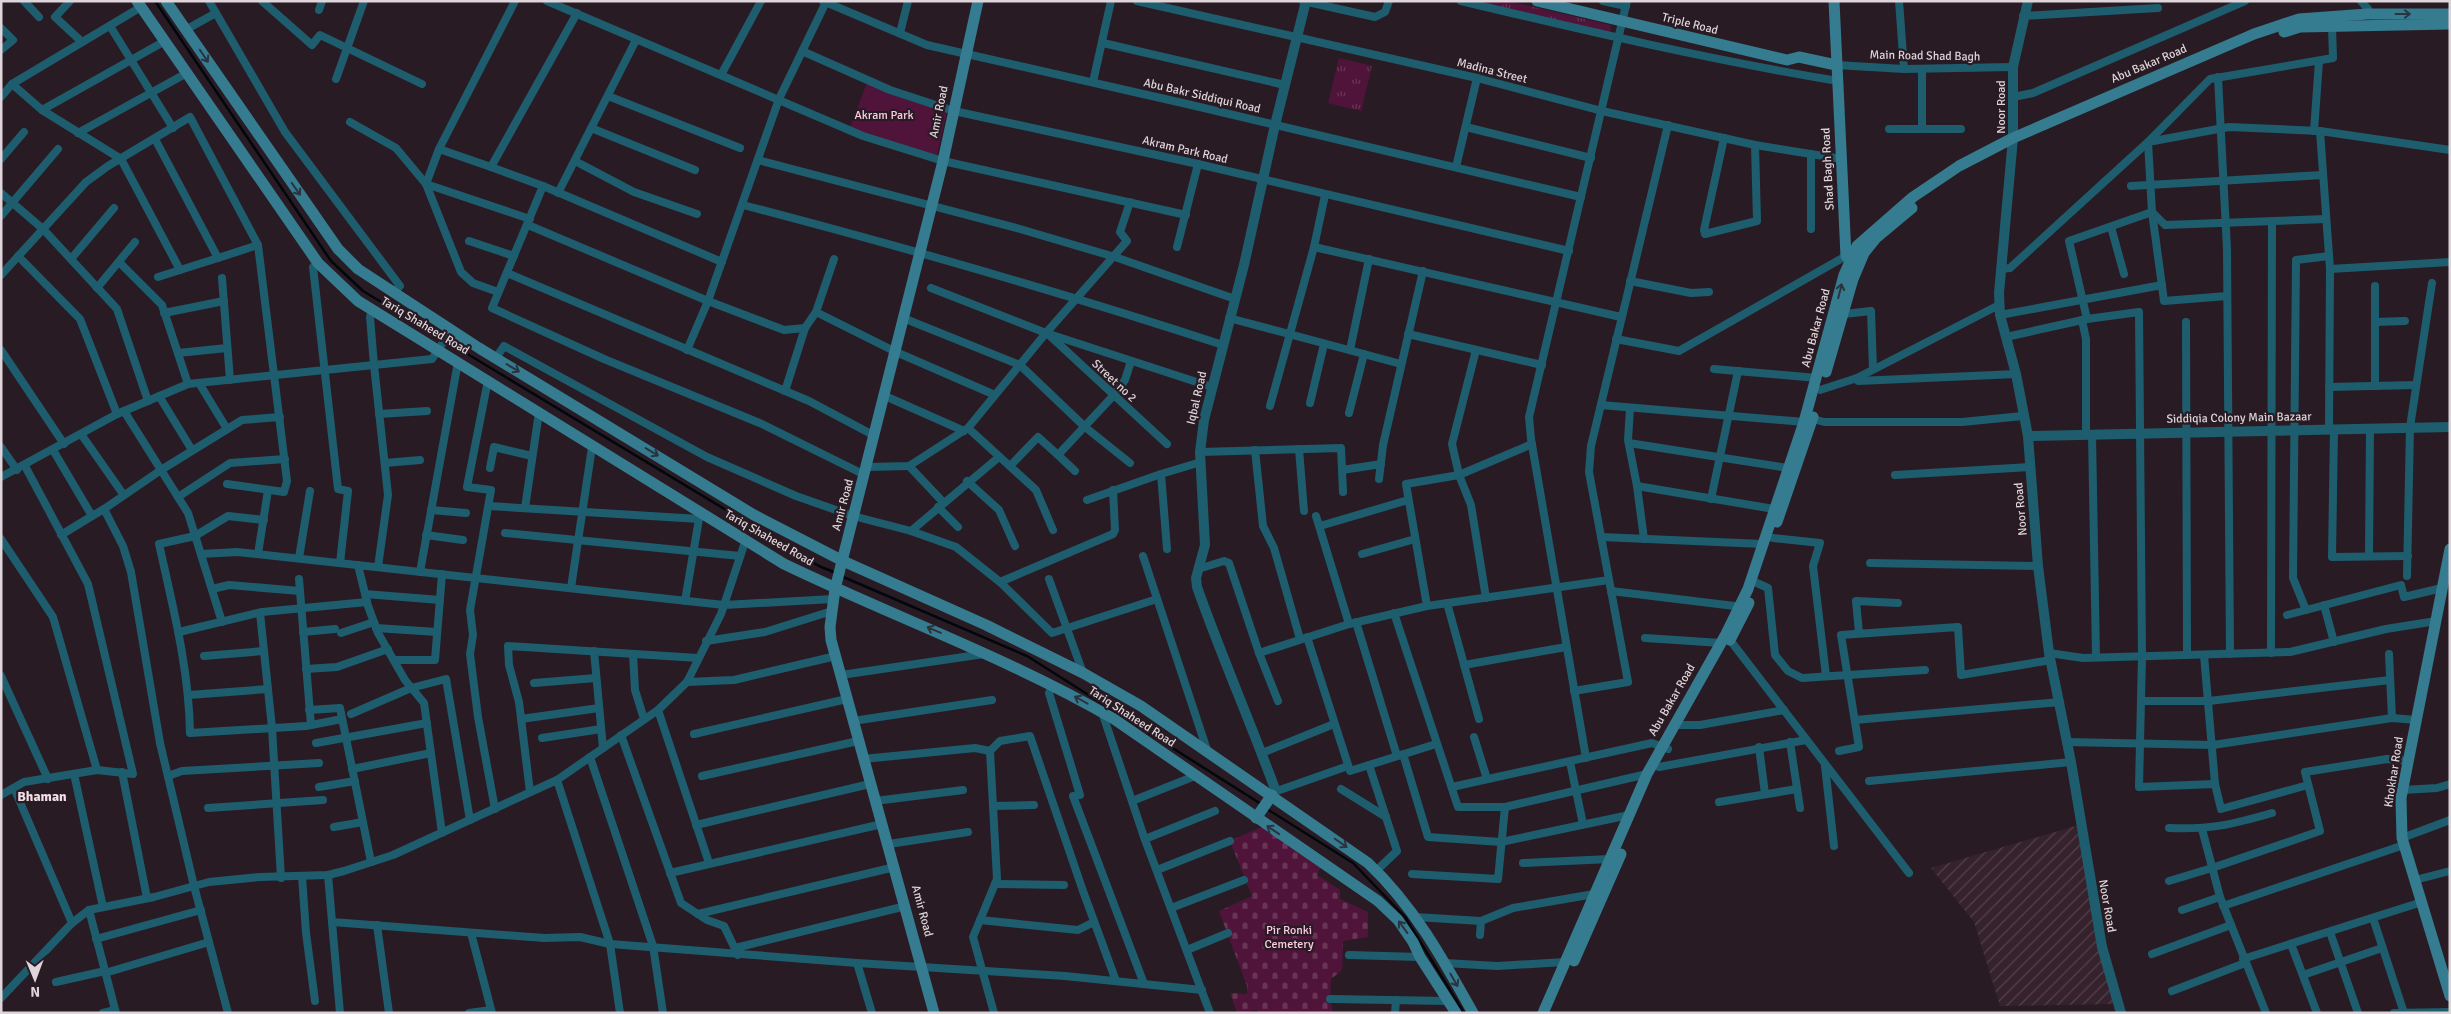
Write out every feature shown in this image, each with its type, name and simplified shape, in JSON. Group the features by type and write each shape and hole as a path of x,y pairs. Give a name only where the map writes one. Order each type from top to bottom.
{"main road":[{"name":"Tariq Shaheed Road","path":"166,1 338,249 358,269 394,292 449,332 496,358 754,515 843,563 986,626 1084,673 1141,706 1208,754 1272,795 1376,870 1388,881 1415,917 1445,963 1473,1013"},
{"name":"Amir Road","path":"934,1013 889,844 858,741 830,633 835,591 896,352 930,206 943,161 978,1"},
{"name":"Triple Road","path":"1537,1 1787,60 1799,57 1836,64"},
{"name":"Shad Bagh Road","path":"1834,1 1842,158 1851,261"},
{"name":"Tariq Shaheed Road","path":"142,3 165,41 318,263 343,289 372,310 440,349 700,516 784,564 835,591 945,634 1102,712 1378,901 1398,920 1456,1013"},
{"name":"Abu Bakar Road","path":"1543,1013 1647,774 1680,725 1757,583 1773,524 1800,462 1817,378 1851,261 1864,253 1876,238 1918,203 1962,171 2013,142 2254,34 2299,19 2368,14 2450,14"},
{"name":"Abu Bakar Road","path":"2013,142 2256,40 2300,27 2450,24"},
{"name":"Abu Bakar Road","path":"1773,524 1774,509 1788,468 1820,390 1844,314 1851,261"},
{"name":"Abu Bakar Road","path":"1744,607 1768,541"},
{"name":"Khokhar Road","path":"2450,549 2442,588 2444,604 2436,620 2403,790 2403,842 2450,996"},
{"name":"Abu Bakar Road","path":"1550,1013 1658,767 1665,747 1726,642"},
{"path":"1257,817 1272,795"}],"street":[{"path":"24,1 38,17"},
{"path":"70,1 55,16 82,42"},
{"path":"209,1 285,132 400,286 394,292"},
{"path":"262,1 312,45 320,35 422,84"},
{"path":"319,10 322,1"},
{"path":"336,79 364,1"},
{"path":"426,184 439,149 515,1"},
{"path":"547,1 863,136 943,161 1186,215"},
{"path":"721,75 761,1"},
{"path":"900,34 908,1"},
{"path":"1093,82 1103,44 1111,1"},
{"name":"Madina Street","path":"1138,1 1477,78 1602,111 1755,145 1842,158"},
{"path":"1305,2 1374,17 1385,12 1389,1"},
{"path":"1461,1 1619,39 1769,70 1838,81"},
{"path":"1586,758 1529,418 1623,22 1626,4 1603,1"},
{"path":"1899,1 1904,69"},
{"name":"Noor Road","path":"2028,1 2023,16 2013,67 2013,142 2001,269 2000,310 2016,374 2028,436 2038,566 2050,657 2071,762 2102,947 2121,1013"},
{"path":"2013,97 2033,93 2245,1"},
{"path":"2361,1 2368,9 2368,14"},
{"path":"687,350 708,301 779,99 824,2"},
{"name":"Abu Bakr Siddiqui Road","path":"824,2 927,45 1093,82 1581,197"},
{"name":"Iqbal Road","path":"1272,795 1262,753 1197,587 1196,578 1205,544 1201,457 1204,420 1264,180 1305,2"},
{"path":"3,92 12,84 110,26 142,3"},
{"path":"2023,16 2158,8"},
{"path":"491,167 577,13"},
{"path":"186,29 216,14"},
{"path":"110,26 173,128"},
{"path":"2001,269 2010,268 2148,142 2210,78 2334,58 2332,26"},
{"path":"1,28 13,40 1,50"},
{"path":"558,193 636,40"},
{"path":"42,110 165,41"},
{"path":"1103,44 1285,85"},
{"name":"Akram Park Road","path":"802,52 890,90 954,111 1198,164 1569,251"},
{"path":"2319,61 2317,131 2324,175 2330,269 2329,387 2332,429 2332,557 2408,556"},
{"name":"Main Road Shad Bagh","path":"1836,64 1904,69 2013,67"},
{"path":"1922,69 1922,129"},
{"path":"78,133 187,73"},
{"path":"2218,77 2226,222 2230,654"},
{"path":"1456,167 1477,78"},
{"path":"12,84 42,110 121,159 180,270"},
{"path":"608,96 740,148"},
{"path":"1,275 86,182 190,118 258,245 285,459 287,481 284,492 227,484"},
{"path":"350,122 396,148 426,184 461,272 473,283 498,292"},
{"path":"1574,691 1628,682 1589,472 1591,446 1668,125"},
{"path":"1466,127 1591,158"},
{"path":"591,128 695,170"},
{"path":"1889,130 1961,129"},
{"path":"2148,142 2222,129 2317,131 2450,150"},
{"path":"1,159 24,132"},
{"path":"1724,138 1704,230 1705,234 1757,221 1755,145"},
{"path":"155,139 218,258"},
{"path":"2148,142 2152,212 2164,301 2227,296"},
{"path":"439,149 543,186 722,262"},
{"path":"1,216 58,150"},
{"path":"1811,154 1811,229"},
{"path":"758,160 1020,229 1114,257 1235,299"},
{"path":"575,161 634,192 697,214"},
{"path":"1177,247 1198,164"},
{"path":"2131,186 2324,175"},
{"path":"426,184 529,222 708,301 784,330 805,328"},
{"path":"543,186 492,308 604,359 762,424 866,471 909,466 966,430 1046,333 1127,241 1120,232 1130,202"},
{"path":"1,193 43,229 117,309 148,401"},
{"path":"1270,406 1314,247 1324,195"},
{"path":"743,205 920,251 1078,297 1223,345"},
{"path":"71,259 114,208"},
{"path":"2152,212 2164,225 2326,218"},
{"path":"2096,657 2085,320 2069,241 2152,212"},
{"path":"2271,653 2272,221"},
{"path":"2111,227 2124,274"},
{"path":"469,240 514,256"},
{"path":"97,288 135,242"},
{"path":"158,277 258,245"},
{"path":"1314,247 1621,317"},
{"path":"18,256 80,319 120,413 161,470 188,513 222,622"},
{"path":"2306,610 2293,578 2296,430 2296,260 2329,256"},
{"path":"786,391 805,328 816,312 834,259"},
{"path":"1350,350 1369,259"},
{"path":"1616,339 1679,351 1851,261"},
{"path":"118,262 162,306 188,384"},
{"path":"2330,269 2450,262"},
{"path":"318,263 313,267 338,490 348,491 340,563"},
{"path":"1379,479 1383,445 1424,271"},
{"path":"507,273 786,391 875,436"},
{"path":"222,278 230,380"},
{"path":"1630,281 1691,294 1709,292"},
{"path":"2407,576 2410,427 2432,283"},
{"path":"1820,390 1857,378 2000,310 2162,285"},
{"path":"2375,286 2375,386"},
{"path":"932,288 1046,333 1212,388"},
{"path":"164,313 224,301"},
{"path":"372,310 370,317 374,365 388,495 378,567"},
{"path":"1844,314 1871,311 1874,369"},
{"path":"816,312 896,352 995,395"},
{"path":"2006,337 2085,320 2139,312 2142,656 2139,787 2216,784"},
{"path":"903,318 1020,365 1085,427 1130,463"},
{"path":"1229,318 1289,336 1401,364"},
{"path":"2375,322 2405,321"},
{"path":"2186,322 2187,655"},
{"path":"1,477 25,466 120,413 188,384 432,359 449,332"},
{"name":"Street no 2","path":"1046,333 1167,444"},
{"path":"1408,334 1542,365"},
{"path":"1310,403 1324,344"},
{"path":"496,358 504,346 707,457 796,496 854,516 911,531 956,547 1000,582 1048,631 1055,633 1157,599"},
{"path":"178,353 227,348"},
{"path":"1,350 64,444"},
{"path":"1476,350 1452,444 1459,475 1470,505 1486,598"},
{"path":"1350,413 1364,354"},
{"path":"1058,455 1113,396 1125,380 1131,360"},
{"path":"420,572 458,362"},
{"path":"1714,369 1817,378"},
{"path":"1711,499 1738,370"},
{"path":"1857,378 1858,382 2016,374"},
{"path":"488,380 467,487 491,490 470,610 473,635 470,654 478,717 495,809"},
{"path":"199,383 227,429"},
{"path":"2329,387 2416,385"},
{"path":"159,396 192,450"},
{"path":"885,396 966,430 999,456 1036,490 1053,530"},
{"path":"1601,405 1729,417 1824,422 1962,422 2023,416"},
{"path":"1630,408 1629,443 1644,539"},
{"path":"380,414 427,411"},
{"path":"525,508 539,412"},
{"path":"61,535 242,420 280,417"},
{"name":"Siddiqia Colony Main Bazaar","path":"2028,436 2450,426"},
{"path":"2369,556 2370,428"},
{"path":"81,434 124,494"},
{"path":"1010,466 1038,437 1075,471"},
{"path":"1629,443 1788,468"},
{"path":"1427,606 1406,484 1459,475 1532,444"},
{"path":"1,447 16,470"},
{"path":"490,468 494,447 532,456"},
{"path":"571,588 592,447"},
{"path":"1299,448 1304,511"},
{"path":"1087,500 1161,474 1201,457 1254,450 1299,448 1341,448 1343,492"},
{"path":"52,450 92,516"},
{"path":"1254,450 1263,526 1274,548 1350,771 1436,744"},
{"path":"911,531 967,481 999,456"},
{"path":"178,497 230,463 285,459"},
{"path":"384,463 420,460"},
{"path":"1342,470 1381,464"},
{"path":"1,795 24,782 97,770 133,774 88,584 25,466"},
{"path":"909,466 958,527"},
{"path":"1894,475 2030,467"},
{"path":"1161,474 1167,549"},
{"path":"967,481 999,510 1015,546"},
{"path":"1637,486 1774,509"},
{"path":"258,554 268,490"},
{"path":"1000,582 1112,534 1115,530 1112,490"},
{"path":"299,558 310,491"},
{"path":"1320,526 1408,500"},
{"path":"489,506 582,513 700,516 685,601"},
{"path":"104,509 123,546 130,572 168,776 194,886 228,1013"},
{"path":"431,510 466,513"},
{"path":"264,520 228,516 195,536 159,544 179,632 189,694 190,733 311,725 342,719"},
{"path":"1316,516 1428,837 1502,842 1629,815"},
{"path":"505,533 740,556"},
{"path":"426,535 463,540"},
{"path":"1601,537 1820,543 1813,566 1826,676"},
{"path":"1,539 53,616 97,770"},
{"path":"1362,554 1415,539"},
{"path":"1,998 72,923 89,910 209,882 260,877 281,878 328,875 371,862 442,833 557,780 658,710 687,682 724,605 745,542"},
{"path":"201,554 237,552 258,554 724,605 835,591"},
{"path":"1143,556 1208,754"},
{"path":"1198,570 1224,561 1229,563 1259,653 1278,701"},
{"path":"1870,563 2038,566"},
{"path":"358,565 375,625 394,660 424,703 442,833"},
{"path":"394,660 435,660 442,574"},
{"path":"299,579 311,725"},
{"path":"1049,579 1084,673"},
{"path":"1259,653 1353,623 1427,606 1609,580"},
{"path":"1757,583 1768,588 1774,655 1788,671 1802,678 1925,670"},
{"path":"212,589 229,585 300,591"},
{"path":"2287,615 2401,585 2404,597 2442,588"},
{"path":"1611,591 1744,607"},
{"path":"365,594 440,600"},
{"path":"1859,633 1856,601 1898,603"},
{"path":"179,632 260,613 367,602"},
{"path":"1447,603 1479,719"},
{"path":"2324,605 2334,642"},
{"path":"706,641 765,632 832,611"},
{"path":"260,613 272,728 281,878"},
{"path":"1394,613 1458,807 1505,807 1647,774"},
{"path":"1839,751 1859,747 1841,635 1958,627 1961,675 2050,657 2290,652 2386,629 2436,620"},
{"path":"303,632 338,631 375,625 437,632"},
{"path":"1645,638 1726,642 1784,710 1909,873"},
{"path":"530,792 521,719 509,665 508,646 698,658"},
{"path":"1464,665 1566,647"},
{"path":"306,669 337,667 388,649"},
{"path":"204,656 264,651"},
{"path":"594,651 603,748"},
{"path":"633,654 635,690 644,719"},
{"path":"841,675 984,654"},
{"path":"2204,654 2220,809 2308,785"},
{"path":"2389,654 2392,718"},
{"path":"687,682 734,680 836,656"},
{"path":"1,676 48,779"},
{"path":"534,683 596,678"},
{"path":"351,714 412,688 446,679 470,820"},
{"path":"2141,701 2209,701 2390,680"},
{"path":"1053,686 1049,693 1080,795 1073,796 1144,984"},
{"path":"189,694 268,689"},
{"path":"694,734 847,699"},
{"path":"853,722 992,700"},
{"path":"1855,720 2060,702"},
{"path":"309,710 340,708 371,862"},
{"path":"521,719 599,708"},
{"path":"658,710 709,863"},
{"path":"1680,725 1700,724 1784,710"},
{"path":"1102,712 1145,839 1210,1013"},
{"path":"2066,742 2213,745 2392,718 2416,720"},
{"path":"316,743 427,723"},
{"path":"1262,753 1334,724"},
{"path":"542,738 601,729"},
{"path":"621,735 681,903 698,914 724,926 736,952"},
{"path":"994,1013 973,937 997,879 990,751 1000,741 1030,736 1116,981"},
{"path":"1474,737 1487,779"},
{"path":"1658,767 1759,747 1806,740"},
{"path":"702,776 858,741"},
{"path":"1790,742 1800,808"},
{"path":"1452,787 1652,743 1665,747"},
{"path":"1759,747 1765,794"},
{"path":"863,759 975,748 990,751"},
{"path":"352,769 431,753"},
{"path":"590,757 653,946 663,1013"},
{"path":"2169,881 2320,830 2305,772 2387,759 2409,760"},
{"path":"1570,762 1583,824"},
{"path":"1869,781 2071,762"},
{"path":"168,776 182,771 220,770 274,764 319,763"},
{"path":"1370,765 1397,851 1376,870"},
{"path":"1825,765 1834,846"},
{"path":"1272,795 1348,766"},
{"path":"122,772 147,898"},
{"path":"74,774 103,907"},
{"path":"1132,801 1195,776"},
{"path":"557,780 610,944 620,1013"},
{"path":"319,787 355,781"},
{"path":"696,825 870,784"},
{"path":"2403,790 2437,788 2450,784"},
{"path":"14,788 72,923"},
{"path":"1340,788 1386,817"},
{"path":"1719,802 1797,789"},
{"path":"875,801 963,790"},
{"path":"208,808 322,800"},
{"path":"993,806 1034,805"},
{"path":"1412,874 1498,879 1505,807"},
{"path":"1145,839 1215,811"},
{"path":"2170,828 2202,829 2228,826 2272,813"},
{"path":"2223,906 2403,842 2450,820"},
{"path":"334,828 363,822"},
{"path":"670,873 882,824"},
{"path":"2202,829 2223,906 2267,1013"},
{"path":"889,844 968,832"},
{"path":"1157,870 1230,841"},
{"path":"1523,863 1610,859"},
{"path":"698,914 895,867"},
{"path":"2415,880 2450,871"},
{"path":"328,875 340,1013"},
{"path":"302,876 306,933 315,1001"},
{"path":"1171,908 1244,880"},
{"path":"995,884 1064,886"},
{"path":"1415,917 1481,921 1512,908 1594,894"},
{"path":"2182,910 2220,897"},
{"path":"2172,991 2291,944 2422,902"},
{"path":"736,952 906,906"},
{"path":"89,910 116,1011 103,1013"},
{"path":"96,939 201,910"},
{"path":"2373,918 2404,1013"},
{"path":"980,920 1078,930 1094,922"},
{"path":"1480,935 1481,921"},
{"path":"332,922 544,938 580,937 610,944 736,952 857,963 982,970 1202,990"},
{"path":"377,925 389,1013"},
{"path":"2152,954 2231,925"},
{"path":"2330,932 2358,1013"},
{"path":"469,1013 492,1012 471,933"},
{"path":"1187,950 1228,933"},
{"path":"56,982 105,972 210,942"},
{"path":"2291,944 2317,1013"},
{"path":"2303,976 2382,948"},
{"path":"1348,955 1420,957"},
{"path":"1445,963 1497,966 1565,962"},
{"path":"857,963 872,1013"},
{"path":"1330,999 1448,1001"},
{"path":"1395,1013 1396,1000"},
{"path":"2394,1013 2450,1012"}],"shaded area":[{"path":"2079,825 2116,1004 2000,1006 1974,922 1931,868"}],"green space":[{"path":"1472,1 1508,1 1610,25 1611,30 1608,33"},
{"path":"1339,58 1372,66 1361,111 1328,103"},
{"name":"Akram Park","path":"868,80 947,111 936,159 849,130"},
{"name":"Pir Ronki Cemetery","path":"1266,825 1323,863 1317,875 1340,890 1340,899 1368,912 1368,937 1343,941 1342,970 1331,979 1330,999 1333,1013 1259,1013 1257,1010 1237,1013 1230,993 1247,994 1247,986 1219,911 1252,896 1230,841"}],"waterway":[{"path":"155,1 331,261 363,291 819,566 836,573"},
{"path":"841,576 1027,656 1261,804"},
{"path":"1267,809 1353,863 1405,917 1464,1013"}],"district":[{"name":"Bhaman","path":"42,796"}]}
